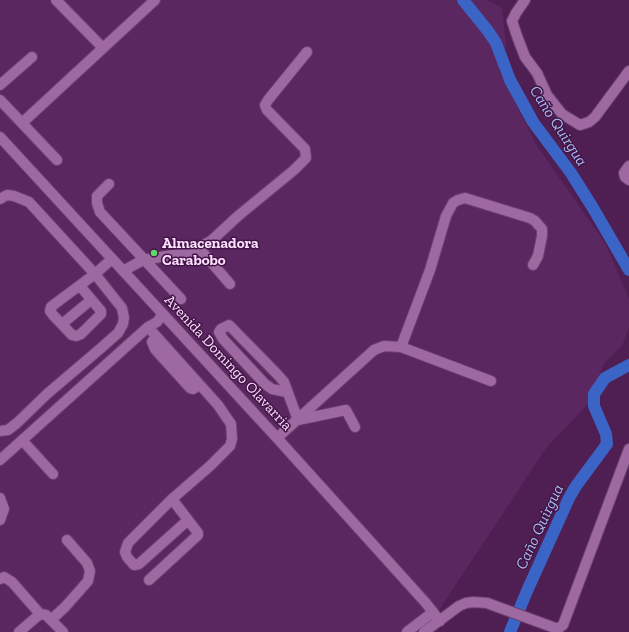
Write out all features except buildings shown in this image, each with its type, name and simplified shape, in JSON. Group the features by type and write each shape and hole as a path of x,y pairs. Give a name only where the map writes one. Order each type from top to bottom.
{"street":[{"path":"56,0 103,48"},
{"path":"22,123 155,0"},
{"path":"524,0 512,21 525,57 537,73 547,95 562,114 580,124 589,122 595,117 629,72"},
{"path":"123,270 143,260 180,254 199,248 211,241 306,158 305,149 267,110 265,105 307,52"},
{"path":"0,85 32,56"},
{"path":"0,100 57,160"},
{"name":"Avenida Domingo Olavarria","path":"0,137 277,438 440,621"},
{"path":"629,166 624,173 625,177 629,180"},
{"path":"109,184 97,196 97,203 100,212 181,300"},
{"path":"0,199 7,195 29,202 95,274 122,308 124,318 123,324 118,333 17,423 8,430 0,431"},
{"path":"402,347 430,270 446,216 453,203 465,198 530,218 535,221 542,229 542,236 538,256 533,265"},
{"path":"199,248 230,284"},
{"path":"80,286 101,311 101,314 81,334 72,335 50,311 51,307 80,286 112,259"},
{"path":"62,324 91,300"},
{"path":"0,460 148,327 157,322 163,314"},
{"path":"286,392 272,389 265,384 223,339 220,332 221,328 229,325 284,382 286,392 298,420"},
{"path":"148,327 156,336 152,342 155,349 161,356 190,388 193,389 200,385 218,405 231,424 232,439 230,446 210,466 172,499 128,543 125,552 127,557 134,565 139,564 188,520"},
{"path":"277,438 374,350 384,346 402,347 491,381"},
{"path":"298,420 346,410 355,427"},
{"path":"22,440 53,474"},
{"path":"424,632 459,606 473,602 487,603 555,628 559,628 563,625 627,463 629,449"},
{"path":"0,498 4,510 0,520"},
{"path":"149,580 198,536 198,533 172,499"},
{"path":"52,619 88,582 90,571 87,563 67,540"},
{"path":"0,579 4,577 12,582 40,614 46,615 52,619 63,632"},
{"path":"407,632 433,612"},
{"path":"19,632 40,614"}],"shaded area":[{"path":"0,0 487,0 502,8 506,46 499,71 537,146 605,243 629,299 629,327 622,346 604,363 589,403 546,448 431,622 418,632 0,632"}],"waterway":[{"name":"Caño Quirgua","path":"463,0 496,43 510,80 533,122 571,173 629,270"},
{"name":"Caño Quirgua","path":"510,632 569,498 607,444 606,434 594,406 594,394 605,378 629,365"}],"place":[{"name":"Almacenadora Carabobo","path":"154,253"}]}
